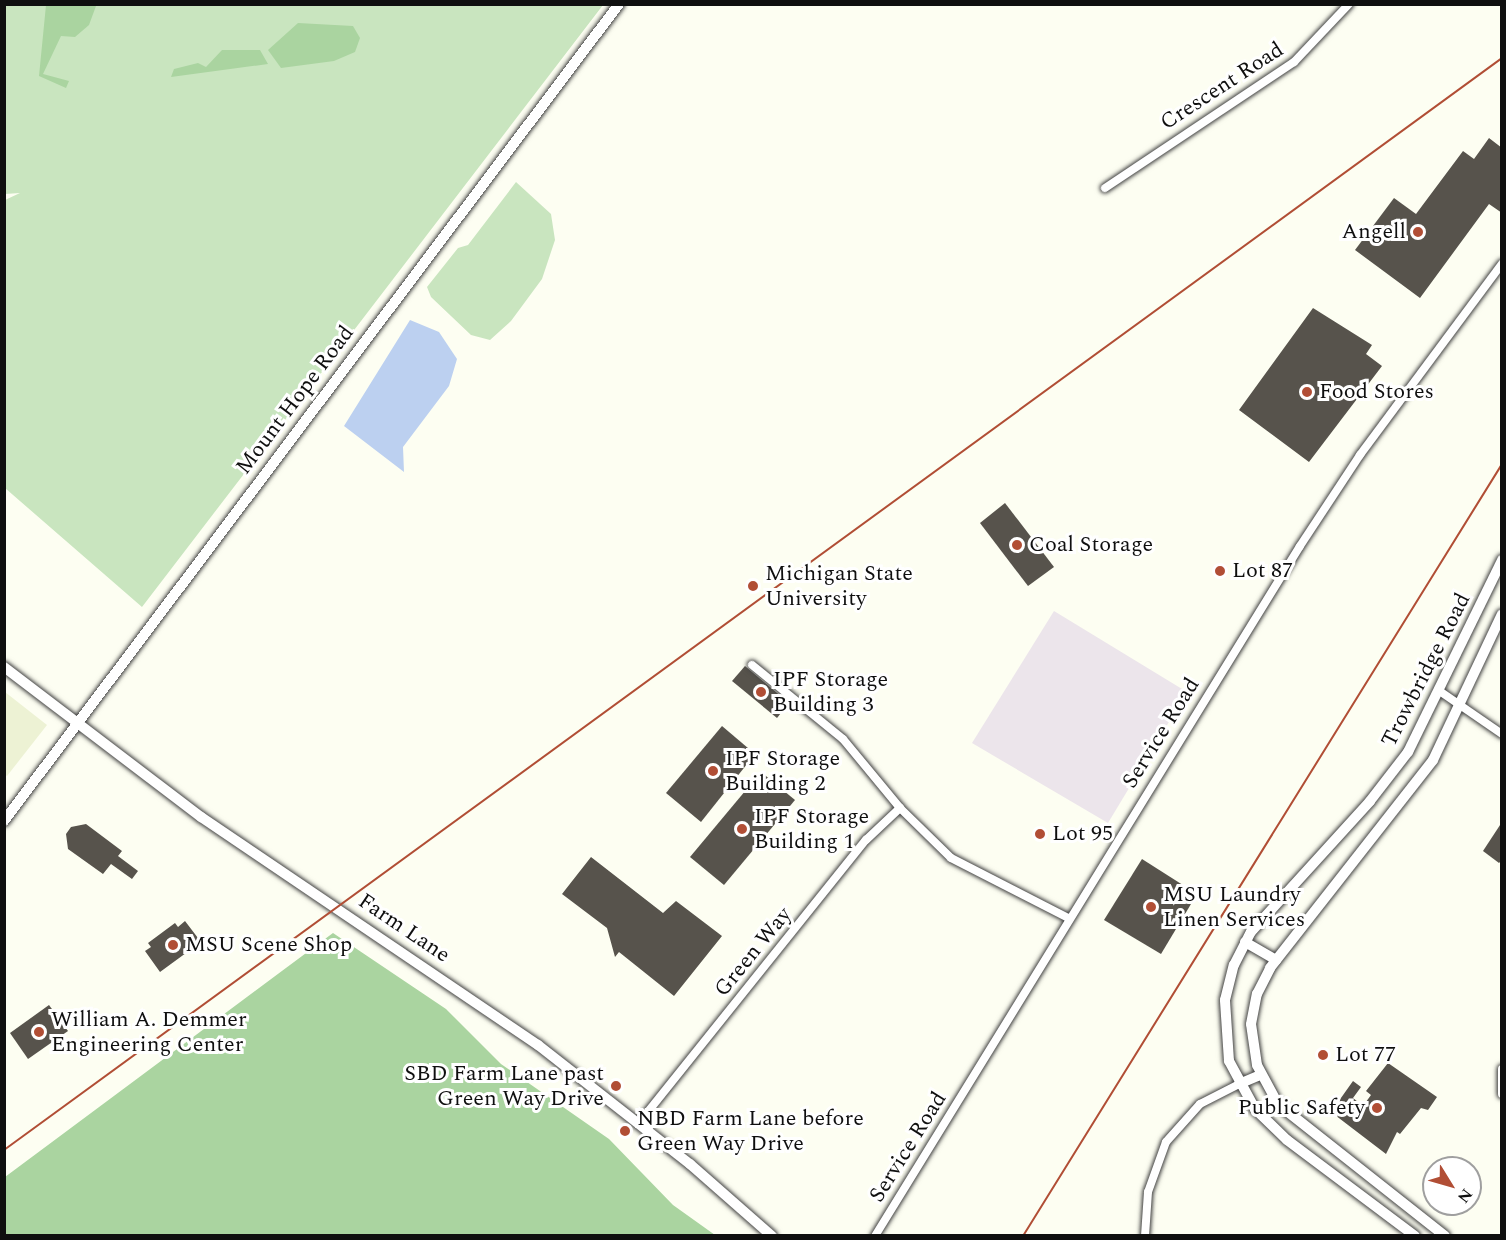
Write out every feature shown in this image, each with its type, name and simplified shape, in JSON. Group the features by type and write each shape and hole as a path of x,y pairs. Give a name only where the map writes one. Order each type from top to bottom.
{"street":[{"name":"Mount Hope Road","path":"4,821 619,4"},
{"name":"Crescent Road","path":"1105,188 1294,62 1349,4"},
{"name":"Service Road","path":"875,1236 1068,918 1300,546 1360,455 1502,264"},
{"name":"Trowbridge Road","path":"1239,1084 1227,1049 1224,1013 1230,976 1245,942 1391,777 1441,692 1502,560"},
{"name":"Trowbridge Road","path":"1445,1236 1299,1124 1278,1104 1260,1075 1252,1045 1252,1014 1261,985 1276,960 1416,785 1460,705 1502,614"},
{"path":"752,665 843,739 900,808 951,858 1068,918"},
{"name":"Farm Lane","path":"4,667 201,817 538,1045 639,1123 772,1236"},
{"path":"1441,692 1502,734"},
{"name":"Green Way","path":"639,1123 866,840 900,808"},
{"path":"1245,942 1276,960"},
{"path":"1502,1069 1502,1094"},
{"path":"1145,1236 1148,1192 1166,1142 1200,1104 1260,1075"},
{"path":"1239,1084 1287,1140 1415,1236"},
{"path":"1287,1140 1299,1124"},
{"path":"1373,1204 1385,1188"}],"shaded area":[{"path":"1054,611 1187,692 1108,823 972,743"}],"green space":[{"path":"5,5 603,5 142,607 5,488 5,200 20,193 5,194"},
{"path":"46,5 96,6 89,25 75,37 61,36 43,74 69,81 66,88 39,76"},
{"path":"298,23 353,26 360,38 355,52 334,61 281,68 268,50"},
{"path":"222,50 260,50 268,64 171,77 174,69 198,63 206,67"},
{"path":"516,182 551,214 555,240 542,279 511,321 490,340 471,335 431,297 427,287 458,248 468,245"},
{"path":"5,692 47,725 7,776 4,774"},
{"path":"333,933 446,1009 501,1064 609,1139 673,1205 715,1235 5,1235 5,1177"}],"water":[{"path":"410,320 439,332 457,359 449,386 403,447 404,472 344,426"}],"building":[{"name":"Angell","path":"1489,138 1502,148 1502,213 1489,204 1420,298 1355,250 1394,198 1416,214 1463,151 1474,159"},
{"name":"Food Stores","path":"1313,308 1372,345 1366,354 1382,366 1309,462 1239,410"},
{"name":"Coal Storage","path":"1005,503 1054,567 1028,586 980,523"},
{"name":"IPF Storage Building 3","path":"745,666 789,703 777,718 732,681"},
{"name":"IPF Storage Building 2","path":"722,726 755,754 701,822 666,793"},
{"name":"IPF Storage Building 1","path":"761,772 795,800 724,885 690,857"},
{"path":"1502,822 1502,860 1499,863 1483,851"},
{"path":"86,824 122,851 118,856 138,871 132,879 111,864 103,874 68,849 66,834 71,827"},
{"path":"591,857 663,913 676,901 722,936 674,996 619,952 615,957 607,928 562,894"},
{"name":"MSU Laundry Linen Services","path":"1142,859 1197,894 1161,954 1104,920"},
{"name":"MSU Scene Shop","path":"185,921 201,942 160,972 145,951 151,947 148,943 175,923 178,927"},
{"name":"William A. Demmer Engineering Center","path":"49,1005 68,1031 28,1059 10,1033"},
{"name":"Public Safety","path":"1388,1063 1437,1097 1428,1110 1421,1108 1400,1134 1397,1132 1386,1154 1331,1112 1353,1081 1361,1087 1353,1098 1363,1106 1371,1095 1366,1091"}],"railway":[{"path":"4,1150 1502,58"},
{"path":"1023,1236 1502,464"}],"place":[{"name":"Angell","path":"1418,232"},
{"name":"Food Stores","path":"1307,392"},
{"name":"Coal Storage","path":"1017,545"},
{"name":"Lot 87","path":"1220,571"},
{"name":"Michigan State University","path":"753,586"},
{"name":"IPF Storage Building 3","path":"761,692"},
{"name":"IPF Storage Building 2","path":"713,771"},
{"name":"IPF Storage Building 1","path":"742,829"},
{"name":"Lot 95","path":"1040,834"},
{"name":"MSU Laundry Linen Services","path":"1151,907"},
{"name":"MSU Scene Shop","path":"173,945"},
{"name":"William A. Demmer Engineering Center","path":"39,1032"},
{"name":"Lot 77","path":"1323,1055"},
{"name":"SBD Farm Lane past Green Way Drive","path":"616,1086"},
{"name":"Public Safety","path":"1377,1108"},
{"name":"NBD Farm Lane before Green Way Drive","path":"625,1131"}]}
